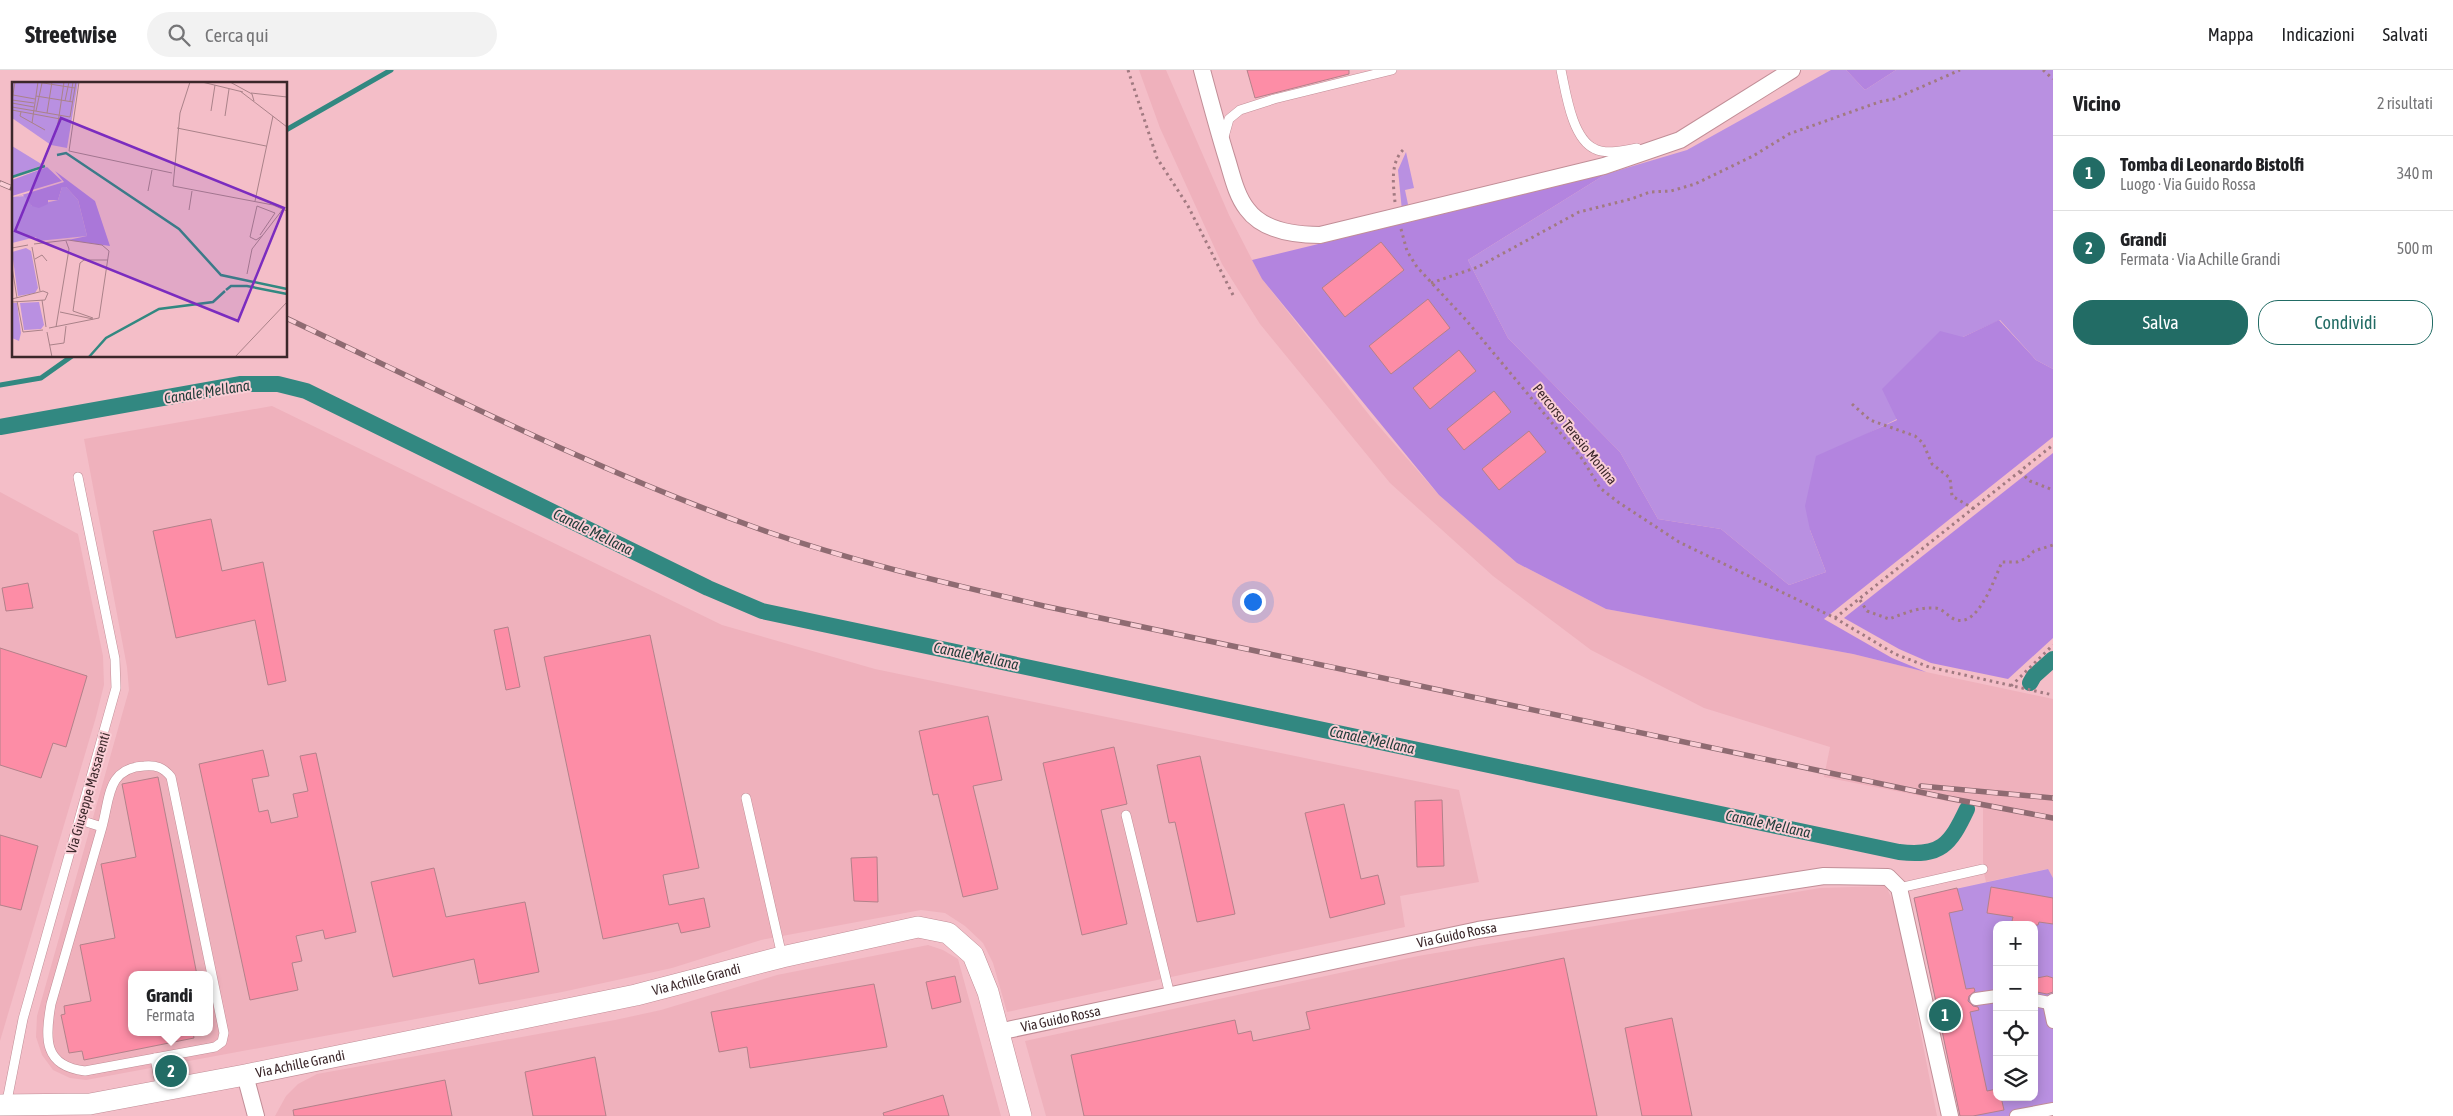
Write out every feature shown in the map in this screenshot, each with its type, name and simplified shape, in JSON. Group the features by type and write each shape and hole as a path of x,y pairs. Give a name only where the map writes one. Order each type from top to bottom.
{"street":[{"path":"1202,70 1236,188 1247,209 1258,219 1293,235 1320,236 1604,166 1680,140 1792,70"},
{"name":"Via Guido Rossa","path":"998,1032 1478,930 1824,876 1888,877 1899,888"},
{"path":"1899,888 1950,1116"},
{"name":"Via Achille Grandi","path":"3,1105 90,1104 245,1075 636,995 782,957 918,927 948,933 973,955 988,992 1021,1116"},
{"path":"1976,999 1993,997"},
{"path":"2038,1000 2051,1002 2053,1022"},
{"name":"Via Achille Grandi","path":"245,1075 256,1116"},
{"path":"2016,1116 2053,1109"}],"lane":[{"path":"1224,150 1226,126 1229,120 1240,110 1274,99 1392,70"},
{"path":"1561,70 1579,136 1596,150 1617,152 1680,140"},
{"name":"Via Giuseppe Massarenti","path":"3,1105 23,1019 116,688 115,659 78,477"},
{"path":"211,971 171,777 165,769 154,765 134,766 119,772 114,782 51,1004 46,1031 50,1051 60,1064 85,1071 215,1047 222,1042 224,1033 213,979"},
{"path":"746,798 782,957"},
{"path":"1126,815 1170,995"},
{"path":"80,820 102,827"},
{"path":"1899,888 1983,869"},
{"path":"155,1058 161,1091"}],"path":[{"path":"1128,70 1157,158 1188,206 1233,295"},
{"path":"1431,283 1478,267 1579,212 1631,199 1650,192 1671,191 1696,184 1753,156 1789,134 1879,102 1894,99 1960,70"},
{"path":"2043,70 2053,79"},
{"path":"1396,207 1393,182 1395,163 1399,154 1405,148"},
{"name":"Percorso Teresio Monina","path":"1400,225 1407,251 1431,283 1466,320 1583,460 1600,488 1679,542 1836,618 1895,654 1929,667 2053,695"},
{"path":"1852,404 1870,420 1915,436 1923,443 1932,464 1950,478 1952,496 1974,509"},
{"path":"1836,618 2053,445"},
{"path":"2020,472 2030,480 2053,490"},
{"path":"1860,600 1867,610 1889,619 1913,610 1934,608 1941,609 1957,620 1963,621 1969,619 1984,602 2002,562 2018,562 2027,558 2034,551 2053,545"},
{"path":"2011,686 2053,645"}],"shaded area":[{"path":"1139,70 1166,70 1229,215 1262,279 1370,416 1439,495 1517,563 1606,609 1853,654 1926,672 2053,699 2053,878 2047,869 1986,882 1983,869 1983,808 1824,777 1830,747 1704,708 1591,650 1493,576 1390,483 1260,324 1222,264 1160,128"},
{"path":"1831,70 1846,70 1865,90 1896,70 2053,70 2053,369 2036,360 2000,320 1963,337 1897,419 1863,436 1810,530 1826,572 1789,585 1721,529 1658,519 1620,452 1508,338 1468,260 1606,174 1687,150"},
{"path":"1846,70 1896,70 1865,90"},
{"path":"1406,152 1414,188 1405,190 1409,209 1402,211 1398,170"},
{"path":"1606,174 1468,260 1508,338 1620,452 1658,519 1721,529 1789,585 1826,572 1810,530 1805,506 1816,456 1897,420 1882,389 1940,331 1963,337 1999,320 2036,360 2053,369 2053,437 1824,619 1892,658 1926,672 1853,654 1606,609 1517,563 1439,495 1262,279 1252,260"},
{"path":"272,406 722,625 875,669 1459,790 1479,882 1400,896 1405,927 1007,1012 993,963 983,943 965,926 945,913 921,910 761,940 672,968 562,992 86,1080 70,1078 53,1070 42,1055 36,1037 37,1016 129,690 127,667 84,439"},
{"path":"2053,453 2053,638 2008,679 1931,663 1899,649 1844,618"},
{"path":"0,492 78,534 103,656 104,685 0,1041"},
{"path":"2048,869 2053,878 2053,1116 1960,1116 1914,898"},
{"path":"1886,886 1896,908 1937,1116 1046,1116 1025,1041 1418,956 1820,888"},
{"path":"928,945 943,950 958,959 1001,1116 275,1116 286,1096 298,1084 317,1074 615,1020 661,1010 777,975"}],"building":[{"path":"1247,70 1349,70 1349,74 1255,98"},
{"path":"1381,242 1404,270 1345,317 1322,288"},
{"path":"1428,299 1450,328 1391,374 1369,346"},
{"path":"1459,350 1476,371 1430,409 1413,388"},
{"path":"1494,391 1511,412 1464,450 1447,429"},
{"path":"1529,431 1546,452 1499,490 1482,469"},
{"path":"211,519 222,571 263,562 286,681 268,685 255,620 176,638 153,531"},
{"path":"28,583 33,608 6,611 2,588"},
{"path":"508,627 520,687 506,690 494,630"},
{"path":"650,635 699,868 663,875 669,905 704,898 710,927 681,933 678,923 603,939 544,657"},
{"path":"0,648 87,676 66,747 53,743 41,778 0,765"},
{"path":"988,716 1002,780 973,786 998,889 963,897 938,794 933,795 919,731"},
{"path":"1114,747 1127,804 1101,810 1127,924 1082,935 1043,763"},
{"path":"263,750 269,776 252,779 259,812 268,810 271,823 298,817 293,794 308,791 300,756 316,753 356,932 325,939 323,930 296,936 302,961 292,963 298,990 250,1000 199,764"},
{"path":"1200,756 1235,914 1197,922 1175,822 1169,823 1157,765"},
{"path":"158,777 196,971 128,971 128,1036 194,1036 194,1038 84,1060 82,1051 69,1053 61,1015 65,1014 64,1006 91,1001 80,945 115,938 101,864 136,857 122,784"},
{"path":"1442,800 1444,866 1417,867 1415,801"},
{"path":"1344,804 1361,879 1378,875 1385,904 1330,918 1305,813"},
{"path":"0,835 38,846 21,910 0,905"},
{"path":"877,857 878,902 854,901 851,858"},
{"path":"434,868 446,917 525,902 539,972 479,984 474,959 393,977 371,882"},
{"path":"1991,887 2053,898 2053,924 2039,922 2038,925 2038,921 2012,921 2013,917 1987,913"},
{"path":"1957,888 1963,910 1949,913 1966,989 1974,988 1975,991 1969,996 1968,1001 1973,1006 1978,1007 1979,1010 1970,1012 1987,1091 1993,1090 1993,1101 2002,1101 2004,1110 1973,1116 1960,1116 1914,898"},
{"path":"1564,958 1597,1116 1084,1116 1071,1055 1235,1020 1238,1034 1251,1031 1253,1041 1310,1029 1306,1012"},
{"path":"955,976 961,1002 932,1009 926,982"},
{"path":"2047,976 2053,978 2053,992 2047,994 2038,992 2038,978"},
{"path":"874,984 887,1047 750,1068 747,1047 719,1052 711,1012"},
{"path":"1672,1018 1692,1116 1642,1116 1625,1028"},
{"path":"595,1057 606,1116 533,1116 525,1072"},
{"path":"445,1080 452,1116 294,1116 293,1110"},
{"path":"943,1095 949,1116 884,1116 883,1113"}],"waterway":[{"path":"288,129 391,70"},
{"path":"0,385 41,378 69,358"},
{"name":"Canale Mellana","path":"0,427 241,384 278,384 306,391 708,588 762,611 1899,852 1925,852 1942,846 1955,832 1967,809"},
{"name":"Canale Mellana","path":"2030,683 2034,676 2053,659"}],"railway":[{"path":"0,183 12,188"},
{"path":"288,319 584,459 706,509 836,554 1044,606 1948,798 2053,818"},
{"path":"1921,786 2053,798"}],"place":[{"name":"Tomba di Leonardo Bistolfi","path":"1945,1015"},
{"name":"Grandi","path":"171,1071"}]}
